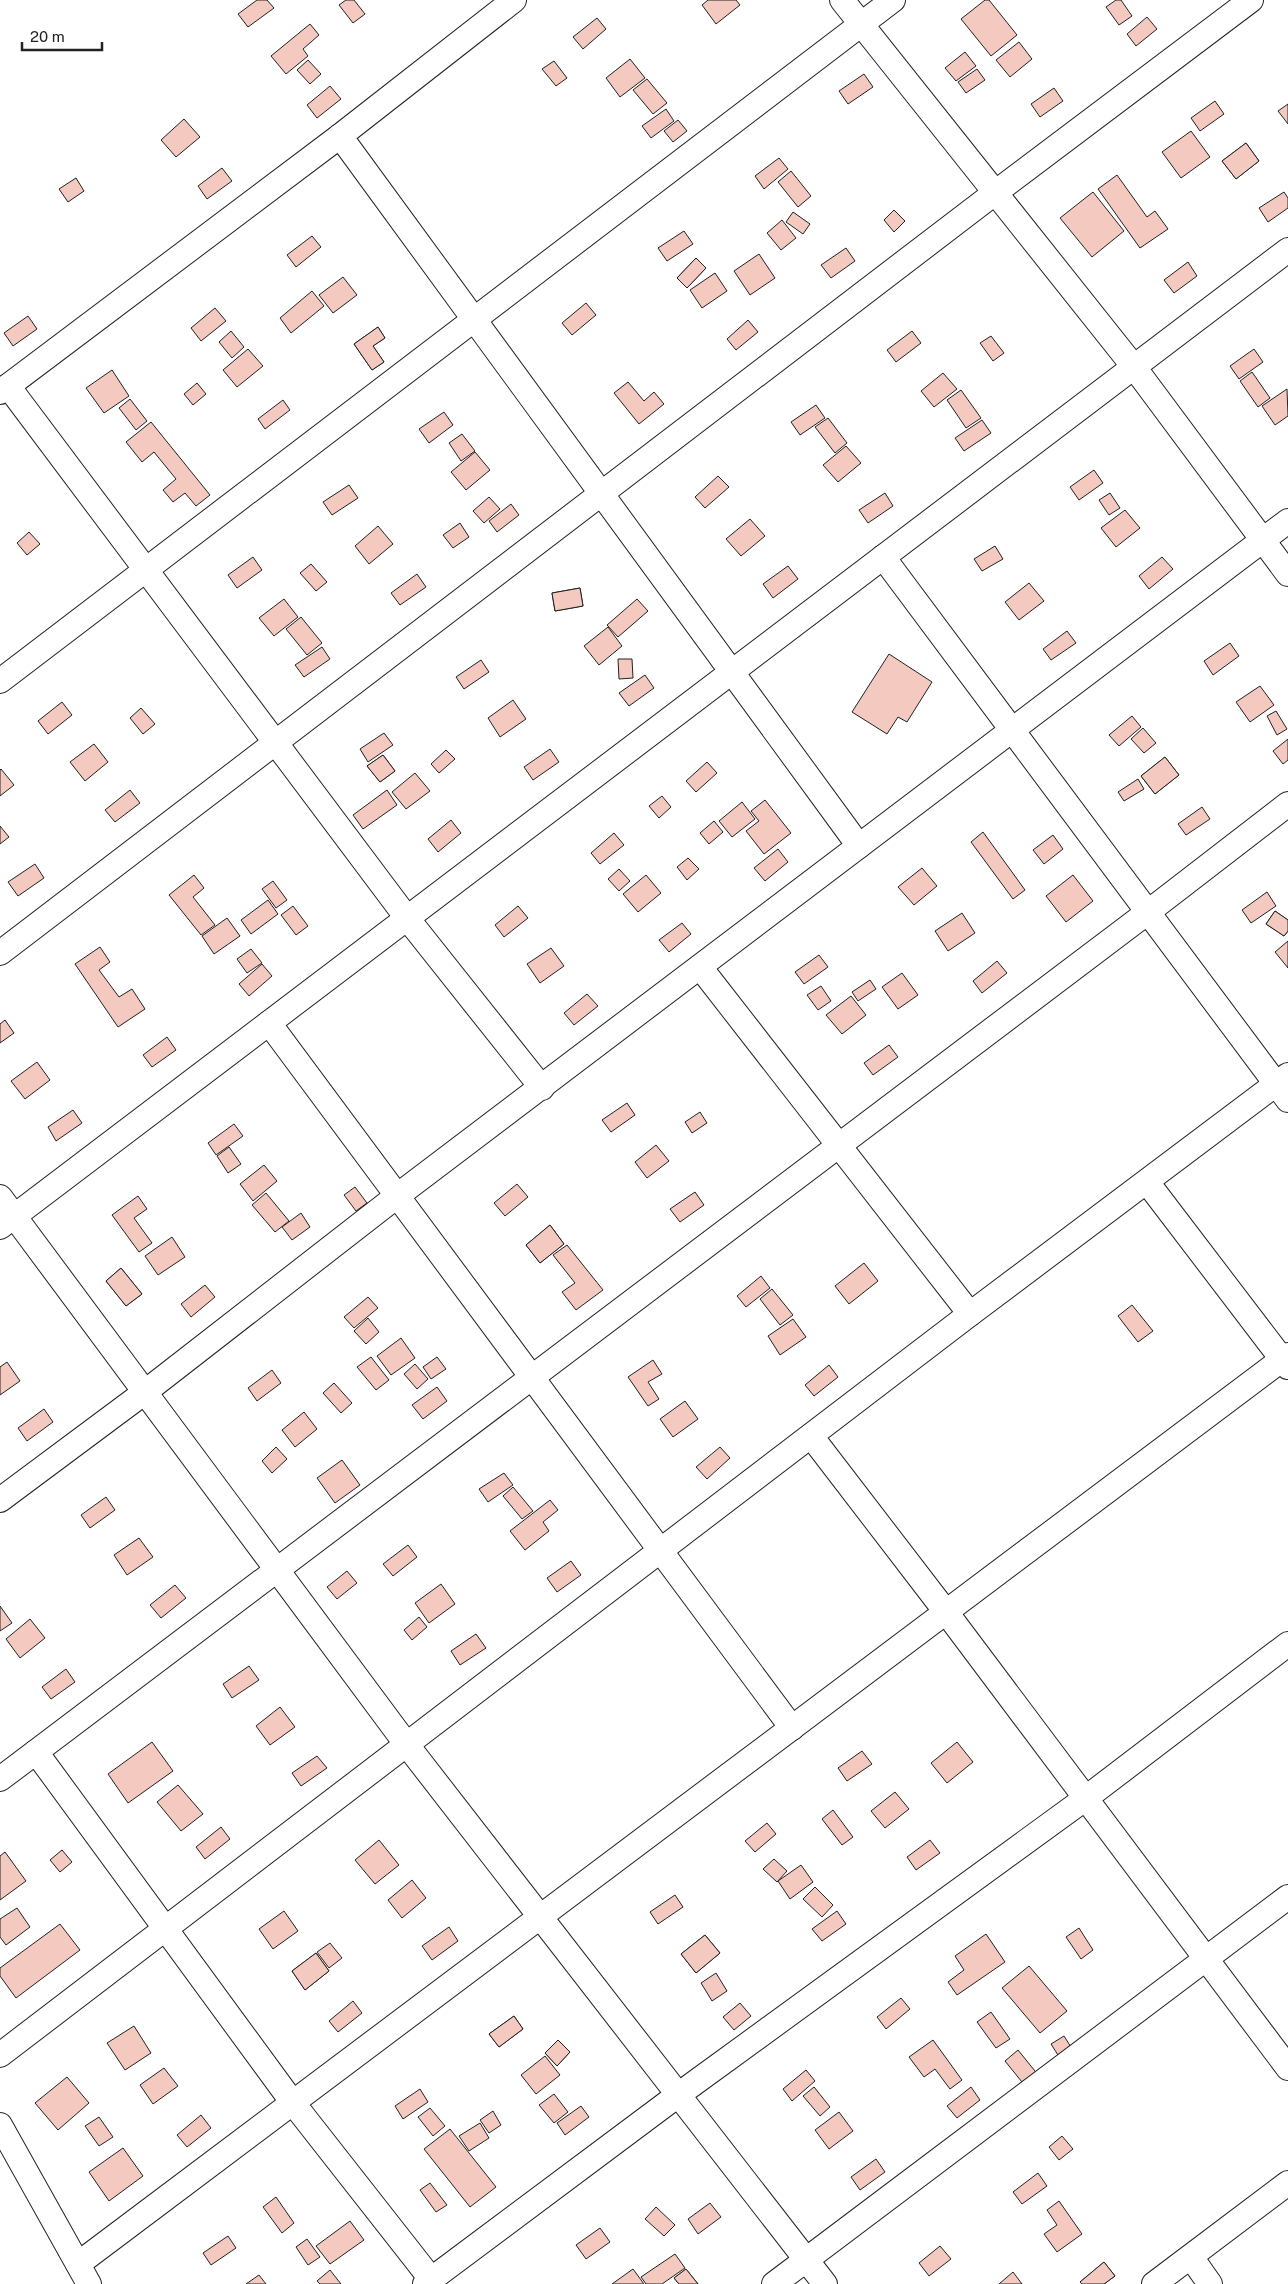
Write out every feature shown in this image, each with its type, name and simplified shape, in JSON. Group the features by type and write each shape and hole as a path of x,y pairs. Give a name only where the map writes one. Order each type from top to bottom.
{"street":[{"path":"514,0 340,136 4,389 146,568 407,918 542,1088"},
{"path":"842,0 1134,367 1288,574"},
{"path":"0,681 893,0"},
{"path":"0,953 996,192 1252,0"},
{"path":"340,136 859,846"},
{"path":"7,1222 1288,250"},
{"path":"0,1500 145,1392 397,1196 1288,521"},
{"path":"0,2056 970,1314 1146,1182 1284,1086 1148,912 883,557"},
{"path":"0,1779 839,1146 1288,804"},
{"path":"700,967 970,1314"},
{"path":"269,1023 792,1728"},
{"path":"0,2124 84,2274 293,2103 946,1612 1286,1360 1146,1182"},
{"path":"0,1197 7,1222 145,1392 407,1745 825,2284"},
{"path":"811,1436 946,1612 1288,2068"},
{"path":"36,1752 293,2103 428,2282 678,2095 1086,1798 1288,1644"},
{"path":"774,2284 1288,1897"},
{"path":"1154,2284 1288,2183"},
{"path":"1191,2257 1210,2284"}],"building":[{"path":"257,0 267,0 274,8 248,27 238,14"},
{"path":"346,0 354,0 365,14 353,23 339,5"},
{"path":"708,0 736,0 740,5 716,24 702,5"},
{"path":"985,0 989,0 1017,35 991,56 961,19"},
{"path":"1116,0 1121,0 1132,16 1119,25 1106,7"},
{"path":"1147,17 1157,29 1136,46 1127,34"},
{"path":"597,18 606,29 583,49 573,37"},
{"path":"310,24 319,35 303,49 308,56 286,74 271,56"},
{"path":"1019,42 1032,59 1010,77 996,60"},
{"path":"965,52 976,66 956,81 945,68"},
{"path":"630,59 645,78 620,97 606,78"},
{"path":"308,60 321,74 310,84 297,70"},
{"path":"554,61 567,78 556,86 542,69"},
{"path":"977,69 985,80 966,93 958,82"},
{"path":"864,74 873,87 848,104 839,91"},
{"path":"647,79 667,103 653,114 633,90"},
{"path":"330,86 341,99 317,118 307,105"},
{"path":"1054,88 1063,101 1040,117 1031,104"},
{"path":"1215,101 1224,114 1200,131 1191,118"},
{"path":"1288,104 1288,124 1278,111"},
{"path":"666,109 674,121 651,138 642,126"},
{"path":"184,119 200,137 176,157 161,140"},
{"path":"678,120 687,131 673,142 664,131"},
{"path":"1191,131 1210,157 1181,178 1162,152"},
{"path":"1246,143 1259,161 1236,179 1222,161"},
{"path":"1246,143 1259,161 1236,179 1222,161"},
{"path":"779,158 788,169 764,189 755,176"},
{"path":"222,168 232,181 207,199 198,186"},
{"path":"791,171 811,196 798,207 778,182"},
{"path":"1117,175 1147,217 1155,211 1168,229 1140,248 1098,189"},
{"path":"76,178 84,191 68,202 59,189"},
{"path":"1093,192 1124,231 1092,257 1060,218"},
{"path":"1284,192 1288,198 1288,208 1268,222 1259,208"},
{"path":"894,210 905,221 894,232 884,220"},
{"path":"793,212 810,224 803,234 786,222"},
{"path":"782,220 796,238 781,250 767,233"},
{"path":"684,231 693,244 667,261 658,248"},
{"path":"312,236 321,247 296,267 287,255"},
{"path":"846,248 855,261 831,278 821,265"},
{"path":"759,254 775,278 750,295 734,271"},
{"path":"696,258 706,268 687,288 677,278"},
{"path":"696,258 706,268 687,288 677,278"},
{"path":"1188,262 1197,276 1174,293 1164,280"},
{"path":"715,273 727,291 702,308 690,290"},
{"path":"343,277 357,295 333,313 319,295"},
{"path":"312,291 324,306 291,333 280,318"},
{"path":"586,303 596,315 572,335 562,323"},
{"path":"215,308 226,321 201,341 191,328"},
{"path":"28,316 37,329 13,346 4,333"},
{"path":"748,320 758,332 736,350 727,339"},
{"path":"378,327 385,338 373,346 384,362 372,370 354,344"},
{"path":"378,327 385,338 373,346 384,362 372,370 354,344"},
{"path":"231,331 244,347 232,358 219,342"},
{"path":"912,331 921,343 896,362 887,350"},
{"path":"991,336 1004,353 993,361 980,343"},
{"path":"248,349 263,366 237,387 223,370"},
{"path":"1254,349 1263,362 1239,379 1230,366"},
{"path":"112,370 129,396 104,413 86,388"},
{"path":"1252,372 1270,398 1258,407 1240,381"},
{"path":"943,373 957,389 934,407 921,391"},
{"path":"628,382 644,401 654,392 664,404 639,424 614,393"},
{"path":"197,383 206,394 193,405 184,394"},
{"path":"1287,389 1288,416 1275,425 1262,406"},
{"path":"961,390 981,418 966,428 947,400"},
{"path":"130,399 147,421 136,430 119,408"},
{"path":"283,400 290,410 265,429 258,419"},
{"path":"816,405 825,418 800,435 791,422"},
{"path":"444,412 453,425 429,443 419,429"},
{"path":"828,418 847,443 835,453 815,427"},
{"path":"982,420 991,433 964,451 955,438"},
{"path":"151,422 210,495 196,506 185,493 173,502 163,490 176,479 154,452 142,462 126,442"},
{"path":"462,434 475,451 461,461 449,443"},
{"path":"846,446 861,463 838,482 823,465"},
{"path":"475,452 490,470 466,490 451,472"},
{"path":"1094,470 1103,483 1079,500 1070,487"},
{"path":"718,476 729,487 705,508 695,497"},
{"path":"349,485 358,498 332,515 323,502"},
{"path":"885,493 893,506 868,523 859,510"},
{"path":"1110,493 1120,508 1109,515 1099,500"},
{"path":"489,497 500,509 484,523 473,511"},
{"path":"511,504 519,515 497,532 489,521"},
{"path":"1125,510 1140,528 1116,547 1101,528"},
{"path":"750,519 765,536 741,556 726,539"},
{"path":"460,523 469,537 453,548 443,535"},
{"path":"378,526 393,544 369,564 355,546"},
{"path":"29,532 40,544 27,555 17,543"},
{"path":"995,546 1003,559 982,571 974,559"},
{"path":"253,557 262,570 237,588 228,575"},
{"path":"1162,557 1173,569 1149,589 1139,576"},
{"path":"311,564 327,582 316,591 300,573"},
{"path":"788,566 798,579 773,598 763,584"},
{"path":"417,574 426,587 400,605 391,593"},
{"path":"1029,583 1044,601 1019,620 1005,602"},
{"path":"580,588 583,606 555,611 552,593"},
{"path":"580,588 583,606 555,611 552,593"},
{"path":"284,599 298,617 274,636 259,618"},
{"path":"637,599 648,611 618,637 607,625"},
{"path":"301,617 322,643 307,655 286,629"},
{"path":"608,627 622,646 599,665 584,646"},
{"path":"1067,631 1076,643 1051,660 1043,649"},
{"path":"1230,643 1239,656 1213,675 1204,661"},
{"path":"322,647 330,659 304,677 295,665"},
{"path":"889,654 932,682 907,722 898,717 887,734 852,712"},
{"path":"618,659 632,659 633,678 619,679"},
{"path":"481,660 489,672 464,689 456,677"},
{"path":"645,675 654,688 629,706 619,693"},
{"path":"1260,686 1274,705 1250,722 1236,702"},
{"path":"513,700 526,719 500,737 488,718"},
{"path":"62,702 72,715 48,734 38,721"},
{"path":"141,708 155,724 143,734 130,718"},
{"path":"1276,711 1287,729 1277,735 1267,716"},
{"path":"1132,716 1141,727 1119,746 1109,735"},
{"path":"1143,728 1156,743 1144,753 1131,739"},
{"path":"384,733 393,745 368,762 360,749"},
{"path":"1288,739 1288,760 1283,764 1273,751"},
{"path":"94,744 108,762 85,781 70,762"},
{"path":"550,749 559,762 533,780 524,767"},
{"path":"446,750 455,759 439,773 431,764"},
{"path":"383,755 395,771 380,782 367,766"},
{"path":"383,755 395,771 380,782 367,766"},
{"path":"1165,757 1179,775 1155,794 1141,776"},
{"path":"1165,757 1179,775 1155,794 1141,776"},
{"path":"707,762 717,773 696,792 686,781"},
{"path":"0,770 14,785 0,796"},
{"path":"415,773 430,791 406,809 392,792"},
{"path":"1138,779 1144,789 1124,801 1118,792"},
{"path":"130,790 140,803 115,822 105,810"},
{"path":"387,790 397,805 363,829 353,815"},
{"path":"662,796 671,807 659,818 649,806"},
{"path":"765,800 791,833 764,854 746,831 759,821 751,811"},
{"path":"742,802 755,819 732,837 719,821"},
{"path":"1202,807 1210,819 1186,835 1178,824"},
{"path":"451,820 461,833 438,852 428,839"},
{"path":"714,821 723,832 709,844 700,833"},
{"path":"0,826 9,837 0,844"},
{"path":"983,832 1025,890 1013,899 971,842"},
{"path":"614,833 624,845 600,864 591,853"},
{"path":"1053,835 1063,849 1044,864 1033,850"},
{"path":"778,849 788,862 765,881 754,868"},
{"path":"688,858 699,869 687,880 677,867"},
{"path":"35,864 44,878 18,896 8,882"},
{"path":"922,868 937,886 914,905 898,887"},
{"path":"619,869 630,881 619,891 608,879"},
{"path":"194,875 204,888 193,897 215,925 201,935 169,895"},
{"path":"646,875 661,893 638,912 623,894"},
{"path":"1073,875 1093,901 1066,922 1046,896"},
{"path":"273,881 287,900 276,908 262,889"},
{"path":"1267,892 1276,906 1251,923 1242,910"},
{"path":"268,900 278,914 251,934 241,920"},
{"path":"293,906 308,926 296,935 281,915"},
{"path":"518,906 528,918 504,937 495,925"},
{"path":"1275,911 1288,920 1288,931 1284,936 1266,924"},
{"path":"1275,911 1288,920 1288,931 1284,936 1266,924"},
{"path":"962,913 975,933 948,951 935,931"},
{"path":"227,918 240,936 214,954 202,936"},
{"path":"682,923 691,934 669,952 659,940"},
{"path":"1288,941 1288,968 1275,952"},
{"path":"100,947 110,962 99,970 119,997 132,989 145,1009 118,1027 75,964"},
{"path":"551,948 564,966 540,983 527,964"},
{"path":"251,949 262,963 247,973 237,959"},
{"path":"819,955 828,967 804,984 795,972"},
{"path":"997,961 1007,973 982,993 973,981"},
{"path":"262,964 272,976 249,996 239,984"},
{"path":"902,973 918,995 898,1009 882,987"},
{"path":"870,980 876,989 858,1001 852,992"},
{"path":"821,986 831,1001 818,1010 807,995"},
{"path":"587,994 598,1006 574,1025 564,1013"},
{"path":"851,996 866,1015 842,1034 826,1015"},
{"path":"5,1020 14,1033 0,1043 0,1024"},
{"path":"167,1037 176,1050 152,1067 143,1055"},
{"path":"889,1045 898,1057 873,1075 864,1063"},
{"path":"37,1062 50,1080 25,1099 11,1081"},
{"path":"627,1103 635,1115 611,1132 602,1120"},
{"path":"73,1110 82,1123 56,1141 48,1127"},
{"path":"700,1112 707,1123 692,1133 685,1122"},
{"path":"234,1124 243,1136 216,1155 208,1143"},
{"path":"656,1145 669,1161 647,1178 635,1162"},
{"path":"229,1147 241,1164 228,1173 217,1156"},
{"path":"264,1165 277,1181 253,1201 240,1184"},
{"path":"517,1184 528,1197 505,1216 494,1203"},
{"path":"355,1187 367,1203 356,1211 344,1195"},
{"path":"695,1192 704,1205 680,1222 670,1209"},
{"path":"266,1193 289,1221 275,1232 252,1205"},
{"path":"138,1196 147,1209 134,1218 152,1243 139,1252 112,1215"},
{"path":"301,1213 310,1227 292,1240 282,1227"},
{"path":"550,1225 564,1244 540,1263 526,1245"},
{"path":"550,1225 564,1244 540,1263 526,1245"},
{"path":"172,1237 185,1257 158,1275 145,1256"},
{"path":"567,1245 603,1290 576,1310 562,1292 575,1283 553,1255"},
{"path":"864,1263 878,1281 849,1304 835,1286"},
{"path":"121,1268 142,1294 126,1306 106,1281"},
{"path":"121,1268 142,1294 126,1306 106,1281"},
{"path":"761,1276 770,1288 746,1307 737,1296"},
{"path":"205,1285 215,1297 191,1317 181,1304"},
{"path":"772,1289 793,1315 780,1325 760,1299"},
{"path":"368,1297 378,1308 354,1328 344,1317"},
{"path":"1132,1305 1153,1331 1138,1342 1118,1316"},
{"path":"368,1318 379,1332 366,1344 354,1331"},
{"path":"793,1319 806,1337 780,1355 768,1336"},
{"path":"401,1338 415,1358 391,1375 377,1356"},
{"path":"371,1357 389,1380 376,1390 357,1367"},
{"path":"437,1357 446,1369 431,1379 423,1367"},
{"path":"653,1360 662,1374 648,1382 659,1399 648,1406 628,1377"},
{"path":"7,1362 20,1381 0,1395 0,1367"},
{"path":"415,1364 428,1379 417,1389 404,1374"},
{"path":"829,1365 838,1377 814,1396 805,1385"},
{"path":"272,1370 281,1383 257,1401 248,1388"},
{"path":"334,1383 352,1403 341,1413 323,1393"},
{"path":"437,1387 447,1401 423,1419 412,1405"},
{"path":"685,1401 698,1419 673,1437 660,1419"},
{"path":"44,1409 53,1422 27,1441 18,1428"},
{"path":"304,1412 317,1429 295,1447 282,1430"},
{"path":"276,1447 287,1459 272,1473 262,1461"},
{"path":"720,1447 730,1458 707,1479 696,1467"},
{"path":"342,1460 360,1485 335,1503 317,1478"},
{"path":"504,1473 513,1485 488,1502 479,1489"},
{"path":"513,1487 533,1511 522,1519 503,1496"},
{"path":"106,1497 115,1510 90,1528 81,1515"},
{"path":"550,1500 558,1510 543,1522 549,1531 525,1550 510,1531"},
{"path":"139,1538 153,1557 127,1575 114,1555"},
{"path":"408,1545 417,1557 393,1576 383,1564"},
{"path":"571,1561 581,1575 557,1592 547,1578"},
{"path":"347,1571 357,1583 337,1599 327,1587"},
{"path":"441,1584 455,1604 429,1623 415,1603"},
{"path":"175,1585 186,1598 161,1618 150,1605"},
{"path":"0,1606 12,1623 0,1631"},
{"path":"419,1617 427,1627 412,1640 404,1630"},
{"path":"30,1619 45,1638 20,1658 6,1639"},
{"path":"476,1634 486,1648 460,1665 451,1651"},
{"path":"249,1666 259,1680 232,1698 223,1684"},
{"path":"66,1669 75,1682 51,1699 42,1687"},
{"path":"280,1707 295,1727 270,1745 256,1726"},
{"path":"152,1742 173,1771 128,1803 108,1774"},
{"path":"957,1742 973,1762 947,1783 931,1763"},
{"path":"862,1751 872,1764 847,1781 838,1768"},
{"path":"317,1756 327,1768 301,1786 292,1773"},
{"path":"178,1785 203,1814 181,1831 157,1802"},
{"path":"895,1792 909,1809 885,1828 871,1811"},
{"path":"833,1810 853,1837 842,1845 822,1819"},
{"path":"767,1823 776,1834 755,1852 745,1841"},
{"path":"221,1827 230,1839 205,1859 196,1847"},
{"path":"379,1840 399,1865 375,1884 355,1860"},
{"path":"930,1840 940,1853 916,1870 907,1857"},
{"path":"62,1850 72,1862 60,1872 50,1860"},
{"path":"5,1852 26,1881 0,1900 0,1856"},
{"path":"774,1859 787,1871 777,1882 763,1869"},
{"path":"801,1865 813,1882 790,1899 778,1881"},
{"path":"412,1880 426,1898 402,1918 388,1900"},
{"path":"815,1887 833,1905 822,1917 803,1899"},
{"path":"675,1895 683,1907 658,1924 650,1912"},
{"path":"17,1908 30,1927 6,1945 0,1937 0,1919"},
{"path":"284,1911 298,1931 273,1949 259,1929"},
{"path":"837,1911 846,1924 822,1941 812,1929"},
{"path":"60,1924 80,1950 16,1998 0,1976 0,1968"},
{"path":"449,1927 458,1941 432,1960 422,1946"},
{"path":"1079,1928 1093,1950 1081,1959 1066,1937"},
{"path":"986,1934 1005,1962 957,1995 948,1982 964,1970 955,1956"},
{"path":"705,1935 720,1953 696,1973 681,1954"},
{"path":"705,1935 720,1953 696,1973 681,1954"},
{"path":"330,1943 342,1958 329,1968 317,1952"},
{"path":"316,1953 329,1971 305,1990 292,1971"},
{"path":"316,1953 329,1971 305,1990 292,1971"},
{"path":"1029,1966 1067,2011 1040,2033 1002,1988"},
{"path":"716,1973 727,1991 712,2001 701,1983"},
{"path":"901,1998 910,2009 886,2029 877,2017"},
{"path":"353,2001 362,2013 338,2032 329,2021"},
{"path":"740,2003 751,2016 734,2030 723,2017"},
{"path":"991,2012 1010,2039 996,2048 977,2022"},
{"path":"514,2016 523,2029 499,2047 489,2034"},
{"path":"514,2016 523,2029 499,2047 489,2034"},
{"path":"134,2026 151,2053 125,2070 107,2043"},
{"path":"1064,2036 1076,2055 1063,2063 1051,2044"},
{"path":"558,2040 570,2052 557,2066 545,2053"},
{"path":"558,2040 570,2052 557,2066 545,2053"},
{"path":"933,2040 962,2080 950,2089 935,2069 924,2077 909,2057"},
{"path":"1018,2050 1039,2076 1026,2087 1005,2061"},
{"path":"545,2056 560,2075 536,2094 521,2075"},
{"path":"164,2068 178,2086 153,2104 140,2085"},
{"path":"806,2070 815,2081 792,2101 783,2089"},
{"path":"67,2077 89,2103 58,2130 35,2103"},
{"path":"814,2087 830,2107 820,2116 803,2096"},
{"path":"971,2087 980,2100 957,2118 947,2106"},
{"path":"420,2089 428,2102 403,2119 395,2106"},
{"path":"554,2094 568,2112 554,2123 539,2105"},
{"path":"581,2106 589,2117 565,2135 557,2123"},
{"path":"430,2108 445,2126 433,2136 418,2117"},
{"path":"493,2111 501,2125 489,2133 480,2120"},
{"path":"839,2112 853,2131 829,2149 815,2130"},
{"path":"201,2115 211,2128 187,2147 177,2135"},
{"path":"99,2117 113,2137 99,2146 85,2126"},
{"path":"480,2123 489,2138 469,2151 459,2136"},
{"path":"450,2129 496,2187 470,2207 424,2149"},
{"path":"1062,2136 1073,2149 1059,2160 1049,2147"},
{"path":"123,2148 143,2176 109,2201 89,2172"},
{"path":"876,2159 885,2172 860,2190 851,2177"},
{"path":"1038,2173 1047,2186 1022,2204 1013,2192"},
{"path":"430,2183 447,2205 436,2212 420,2190"},
{"path":"276,2197 294,2223 282,2233 263,2207"},
{"path":"1059,2201 1082,2234 1057,2252 1044,2234 1057,2225 1047,2210"},
{"path":"710,2203 721,2217 698,2234 688,2219"},
{"path":"656,2207 675,2225 664,2236 645,2219"},
{"path":"350,2221 364,2240 330,2264 316,2246"},
{"path":"600,2228 610,2242 586,2259 576,2245"},
{"path":"228,2236 236,2248 211,2265 203,2253"},
{"path":"307,2239 320,2257 308,2265 296,2247"},
{"path":"940,2246 951,2259 929,2276 919,2263"},
{"path":"675,2254 685,2268 662,2284 646,2284 641,2277"},
{"path":"1104,2262 1115,2276 1104,2284 1082,2284 1080,2282"},
{"path":"1104,2262 1115,2276 1104,2284 1082,2284 1080,2282"},
{"path":"633,2269 644,2284 612,2284"},
{"path":"686,2269 698,2284 679,2284 674,2278"},
{"path":"686,2269 698,2284 679,2284 674,2278"},
{"path":"330,2270 341,2284 320,2284 317,2281"},
{"path":"1013,2272 1022,2284 999,2284"},
{"path":"259,2275 266,2284 246,2284"}]}
